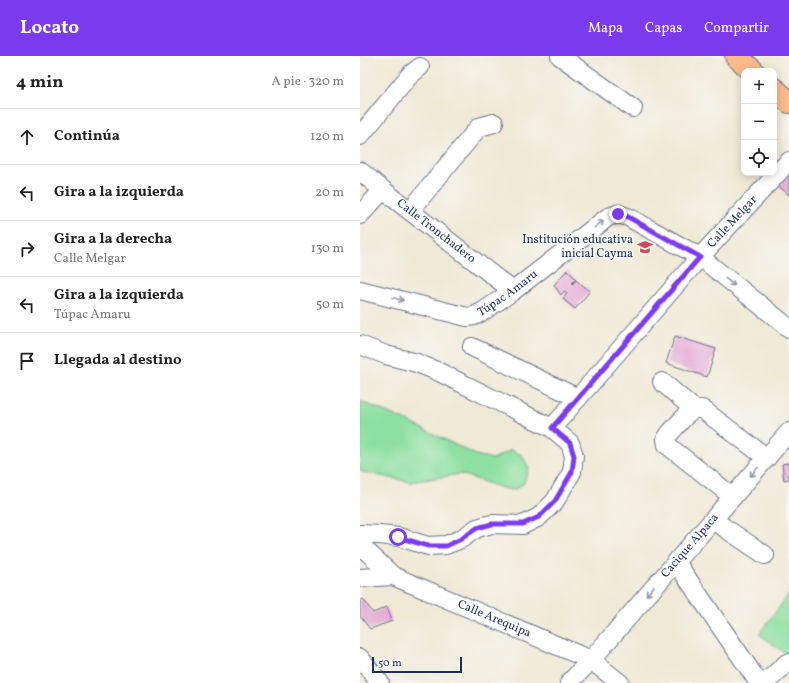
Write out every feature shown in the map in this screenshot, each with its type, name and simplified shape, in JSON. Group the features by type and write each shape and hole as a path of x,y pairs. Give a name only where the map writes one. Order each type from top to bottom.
{"main road":[{"path":"736,56 750,68"},
{"path":"777,92 789,102"}],"street":[{"path":"560,56 633,108"},
{"path":"360,136 410,75 420,67"},
{"path":"410,211 479,127 494,123"},
{"name":"Calle Melgar","path":"552,428 700,257 789,161"},
{"name":"Calle Tronchadero","path":"360,171 513,291"},
{"path":"360,215 383,190"},
{"name":"Túpac Amaru","path":"360,290 467,317 474,316 513,291 608,217 618,214 628,217 700,257 789,328"},
{"path":"360,345 440,372 552,428 570,443 574,456 572,472 555,501 539,517 523,524 492,524 477,528 461,539 446,546 428,546 398,537 360,534"},
{"path":"472,347 578,398"},
{"path":"662,382 694,409"},
{"path":"733,497 666,446 666,439 670,433 688,413 694,409 702,409 767,458"},
{"name":"Cacique Alpaca","path":"569,683 591,660 789,432"},
{"path":"713,520 765,555"},
{"path":"360,545 393,576"},
{"path":"676,562 759,683"},
{"name":"Calle Arequipa","path":"360,578 393,576 591,660 620,683"},
{"path":"360,658 380,683"},
{"path":"765,683 788,663"}],"green space":[{"path":"360,401 407,421 476,455 493,459 511,450 522,455 529,468 524,483 514,490 502,488 461,474 410,482 362,472 360,470"},
{"path":"789,594 789,656 759,634"}],"building":[{"path":"785,173 789,176 789,195 776,184"},
{"path":"567,270 576,279 572,283 573,284 576,280 590,291 575,309 563,299 567,293 564,291 561,295 554,285"},
{"path":"675,336 716,349 707,377 666,363"},
{"path":"789,463 789,479 784,480 782,464"},
{"path":"363,599 373,613 387,607 392,621 370,629 360,616 360,601"}],"place":[{"name":"Institución educativa inicial Cayma","path":"645,247"}],"route":[{"path":"398,537 428,546 446,546 461,539 477,528 492,524 523,524 539,517 555,501 572,472 574,456 570,443 552,428 700,257 628,217 618,214"}]}
